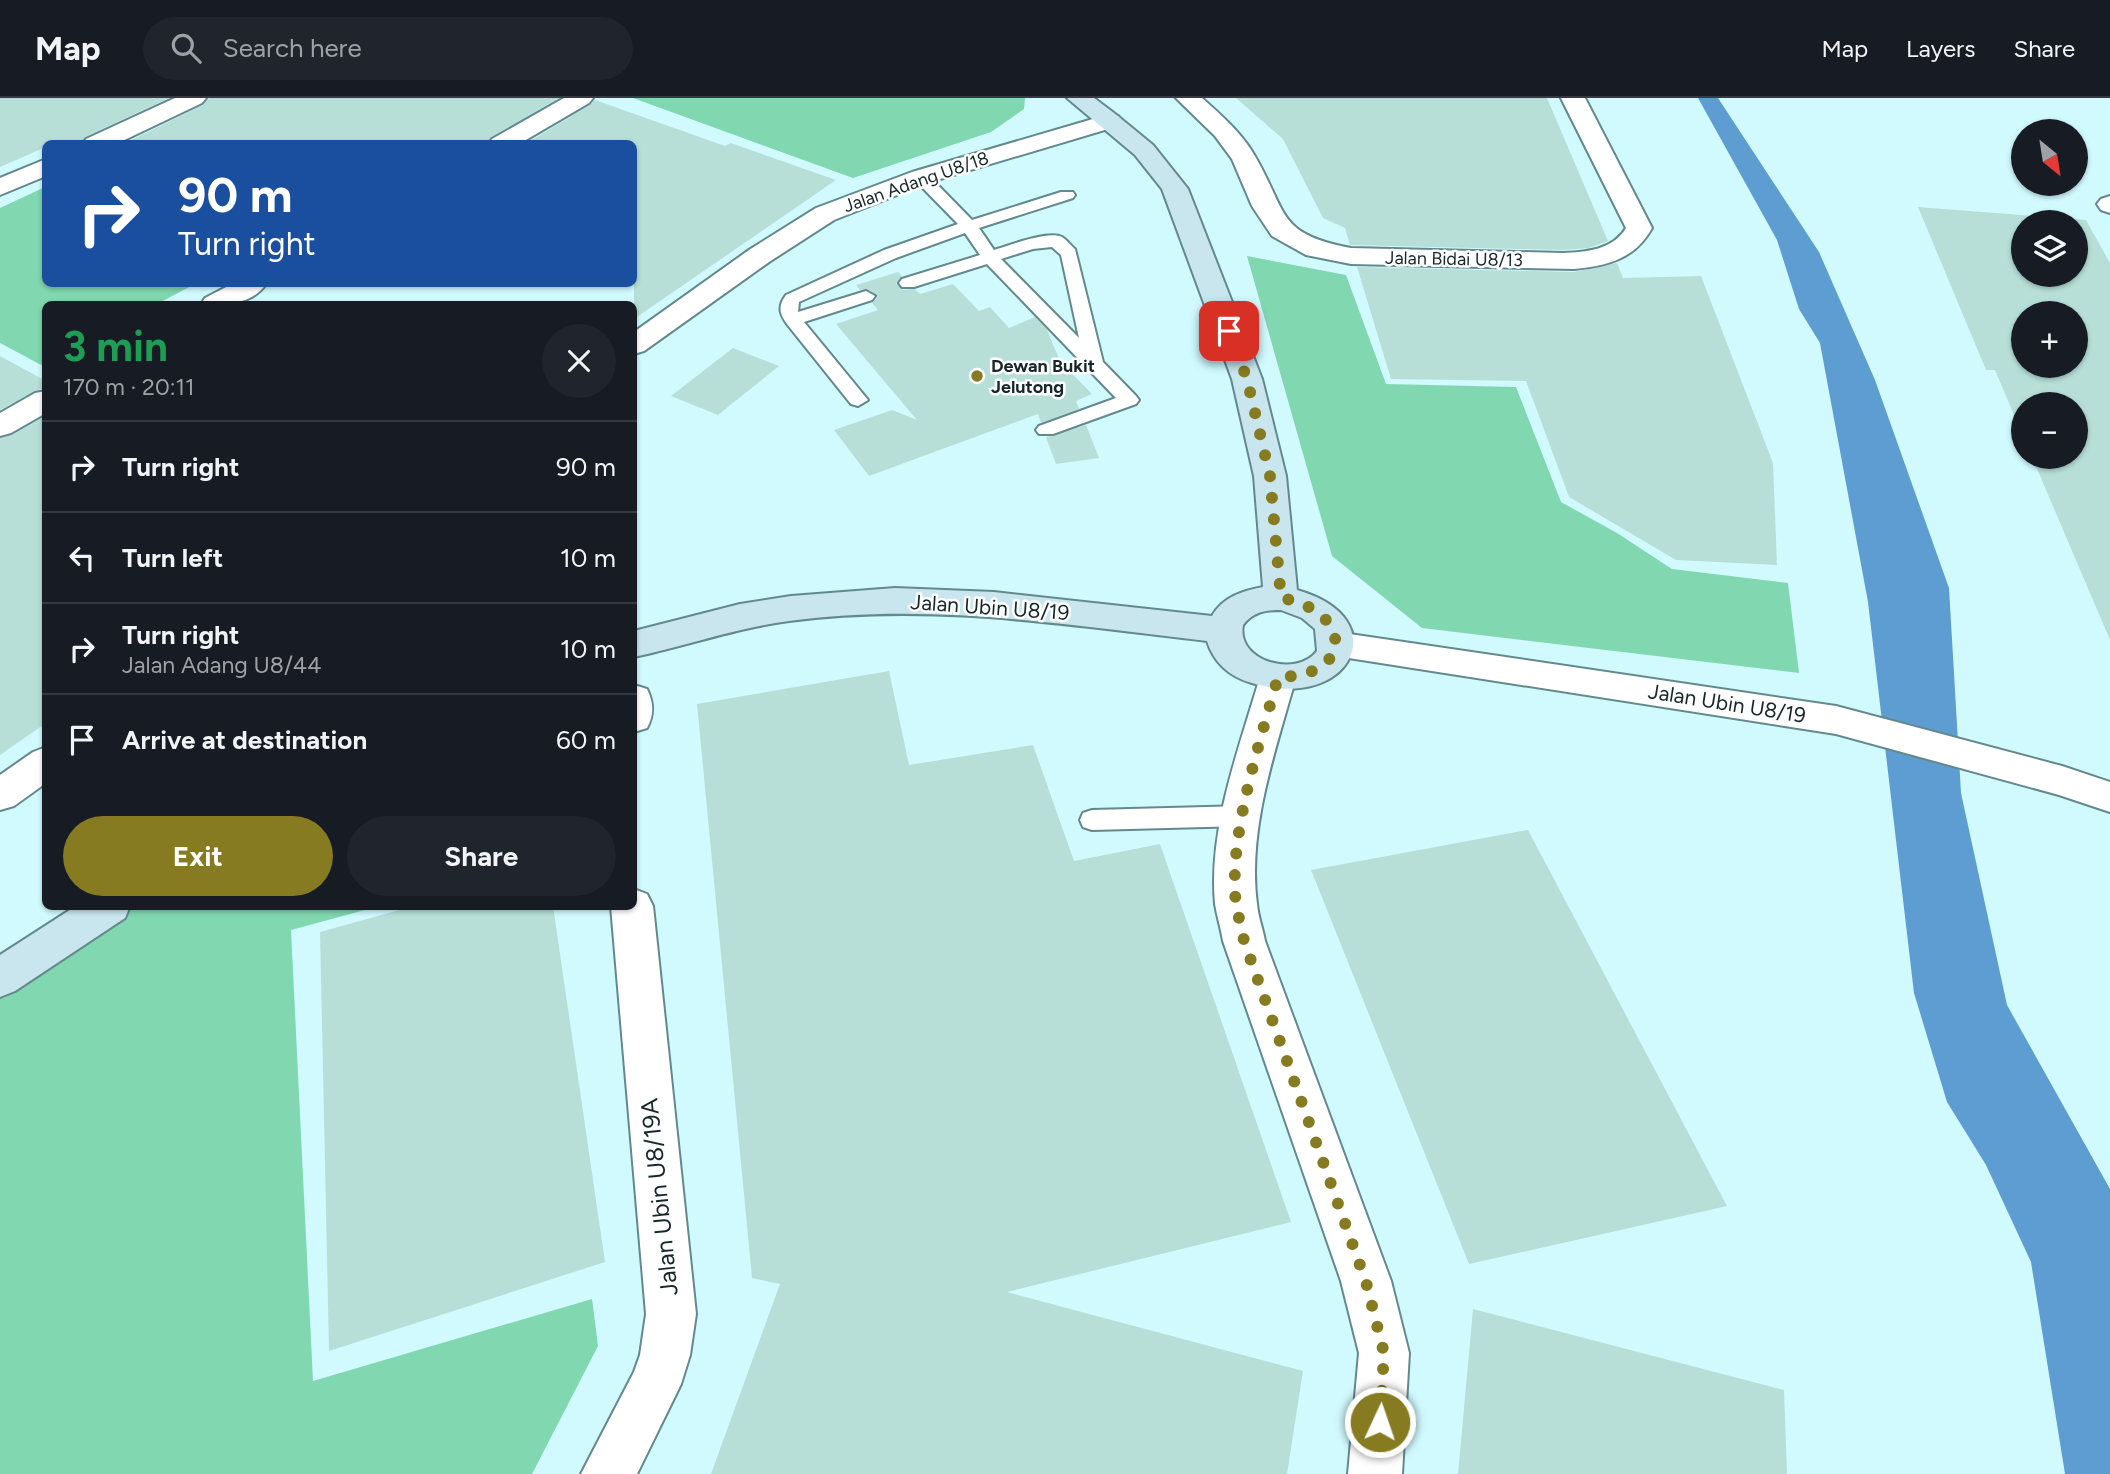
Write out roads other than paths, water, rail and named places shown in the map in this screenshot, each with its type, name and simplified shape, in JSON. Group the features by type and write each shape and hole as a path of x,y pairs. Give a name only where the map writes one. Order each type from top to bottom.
{"street":[{"path":"103,140 194,98"},
{"path":"508,140 581,98"},
{"path":"1079,98 1148,153 1164,170 1175,190 1247,379 1270,476 1281,598"},
{"name":"Jalan Bidai U8/13","path":"1188,98 1224,131 1244,158 1265,206 1281,230 1315,249 1351,256 1563,261 1597,258 1611,253 1634,240 1639,228 1573,98"},
{"name":"Jalan Adang U8/18","path":"637,343 759,256 825,214 920,177 1110,121"},
{"path":"0,187 42,168"},
{"path":"221,301 246,287"},
{"path":"0,426 42,402"},
{"path":"1281,598 1306,604 1317,610 1332,626 1336,645 1328,661 1312,673 1278,677 1256,672 1237,661 1226,646 1224,630 1230,616 1243,605 1261,599 1281,598"},
{"name":"Jalan Ubin U8/19","path":"637,643 740,616 791,608 895,600 981,603 1224,630"},
{"name":"Jalan Ubin U8/19","path":"1336,645 1836,720 2062,781 2110,797"},
{"path":"1278,677 1248,786 1236,863 1236,903 1244,941 1366,1282 1384,1353 1375,1474"},
{"path":"0,794 42,765"},
{"path":"0,978 104,910"},
{"name":"Jalan Ubin U8/19A","path":"608,1474 655,1384 665,1355 671,1314 632,910"}],"lane":[{"path":"920,177 969,226 989,256 1129,400 1046,430"},
{"path":"858,400 793,320 787,305 792,299 890,254 1067,195"},
{"path":"908,283 1045,240 1056,241 1069,253 1094,363"},
{"path":"793,320 866,296"},
{"path":"1092,820 1244,816"}],"water":[{"path":"1698,98 1718,98 1819,252 1875,380 1949,588 1961,793 2007,1005 2110,1189 2110,1474 2065,1474 2031,1262 1986,1165 1947,1102 1914,993 1868,602 1820,343 1799,309 1777,240"}],"place":[{"name":"Dewan Bukit Jelutong","path":"977,376"}]}
